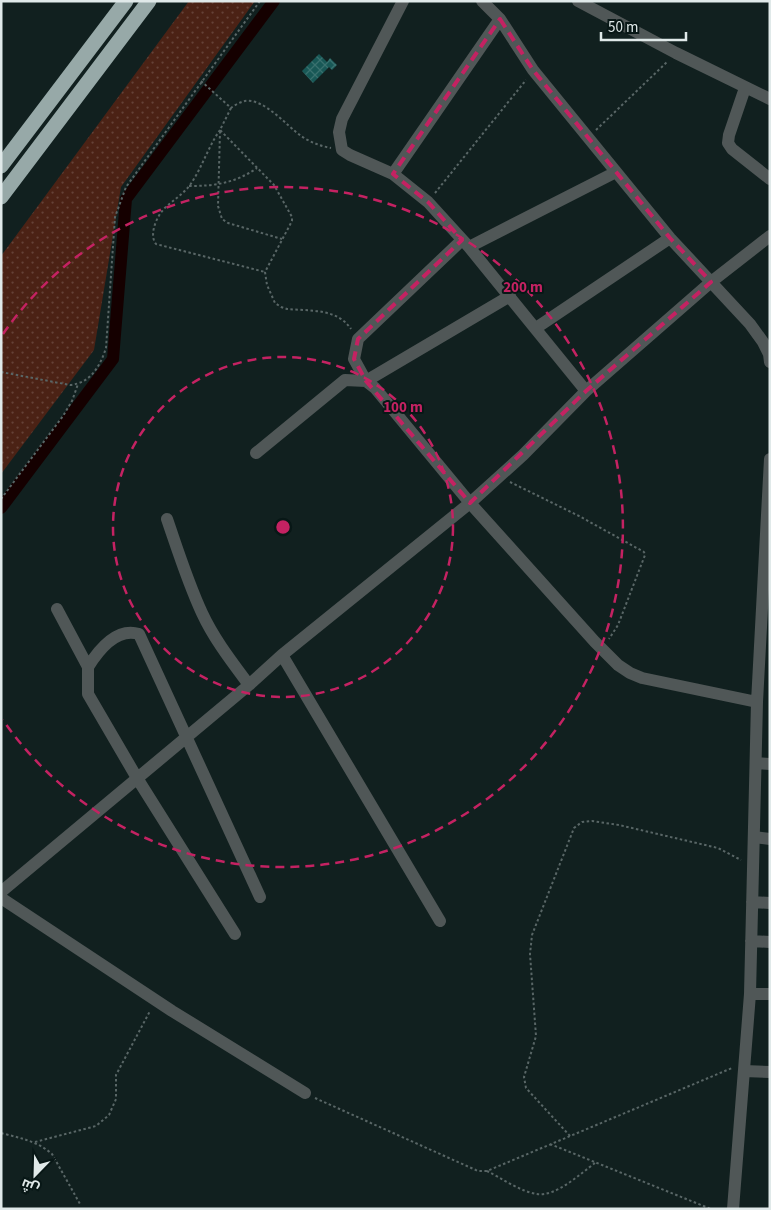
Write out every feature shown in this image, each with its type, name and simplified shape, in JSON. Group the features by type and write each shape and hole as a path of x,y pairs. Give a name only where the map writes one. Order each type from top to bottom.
{"highway":[{"path":"1,166 126,1"},
{"path":"1,197 150,1"}],"street":[{"path":"403,1 342,120 339,132 342,150 350,156 393,174 428,202 510,296 586,391"},
{"path":"482,1 500,19 533,70 670,238 754,330 769,354 770,362"},
{"path":"578,1 676,54 770,99"},
{"path":"393,174 500,19"},
{"path":"745,88 728,143 732,149 770,179"},
{"path":"616,172 466,244 358,339 354,358 366,381 375,388 470,503 600,647 624,669 642,678 758,702"},
{"path":"1,892 282,655 470,503 586,391 711,282 770,236"},
{"path":"536,328 670,238"},
{"path":"256,452 345,380 366,381 510,296"},
{"path":"733,1209 750,994 758,702 768,539 770,460"},
{"path":"167,519 191,589 203,615 219,643 248,685"},
{"path":"57,609 88,667 88,694 137,778 235,934"},
{"path":"88,667 103,645 109,641 122,635 139,634 260,897"},
{"path":"282,655 440,921"},
{"path":"756,763 770,764"},
{"path":"754,837 770,838"},
{"path":"1,898 156,1000 305,1093"},
{"path":"752,902 770,903"},
{"path":"751,941 770,942"},
{"path":"750,994 770,994"},
{"path":"745,1067 770,1072"}],"path":[{"path":"1,372 62,384 78,384 87,380 96,370 106,348 115,217 126,187 260,1"},
{"path":"588,137 676,54"},
{"path":"428,202 533,70"},
{"path":"201,82 231,108"},
{"path":"265,272 156,244 152,234 154,225 165,207 181,195 189,186 231,108 244,101 264,105 312,142 342,150"},
{"path":"220,130 274,185 291,212 292,221 265,272 267,285 275,303 281,307 330,313 340,317 358,339"},
{"path":"220,130 218,206 222,219 228,223 282,239"},
{"path":"189,186 219,184 242,177 258,168"},
{"path":"1,499 63,416 72,401 78,384"},
{"path":"499,477 579,516 644,552 645,555 618,625 611,638 600,647"},
{"path":"570,1136 526,1088 524,1077 536,1036 530,954 532,935 574,828 582,822 592,821 704,844 736,856 753,870"},
{"path":"35,1142 96,1126 110,1115 114,1109 116,1099 116,1075 156,1000"},
{"path":"305,1093 478,1171 487,1170 745,1067"},
{"path":"1,1134 35,1142 52,1154 80,1204"},
{"path":"550,1144 711,1209"},
{"path":"487,1170 527,1191 538,1194 560,1188 595,1162"}],"highlighted area":[{"path":"500,19 533,70 670,238 711,282 586,391 470,503 366,381 354,359 358,339 462,240 428,202 393,174"}],"shaded area":[{"path":"189,1 255,1 121,187 94,350 1,474 1,256"}],"building":[{"path":"319,54 327,62 330,58 337,65 332,70 329,67 313,83 302,71"}],"waterway":[{"path":"1,508 113,359 126,199 274,1"}]}
